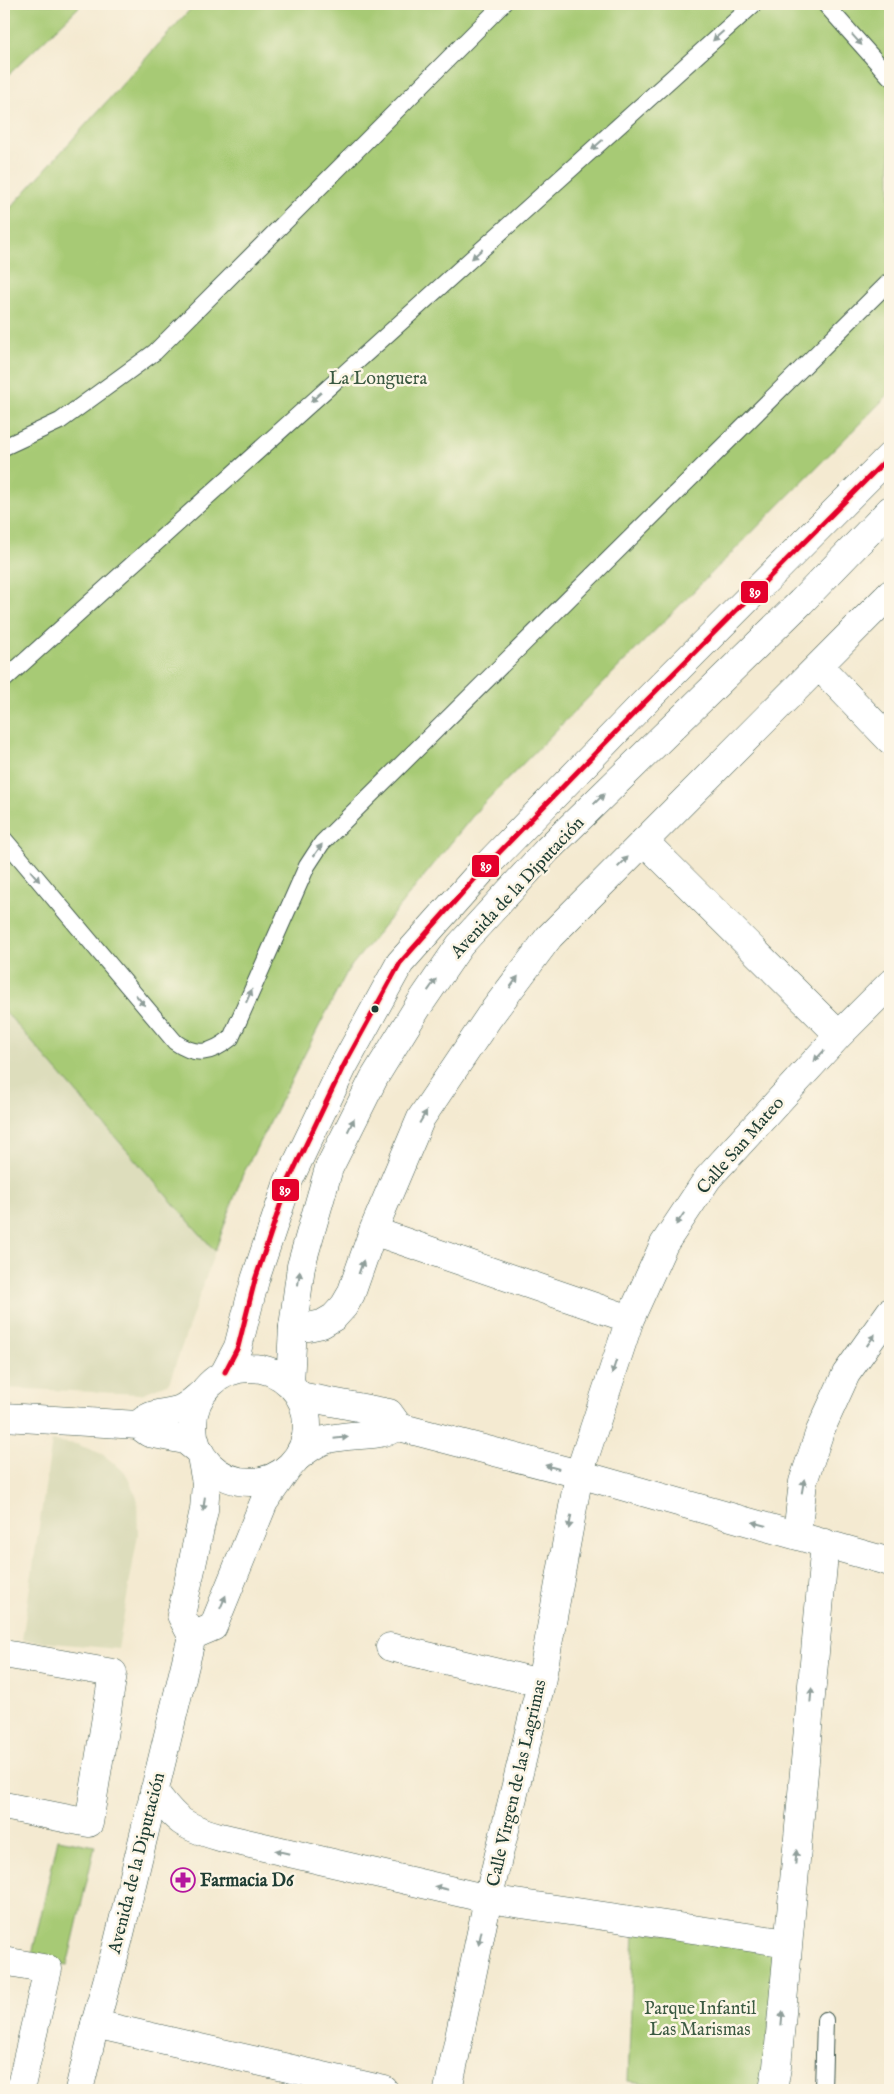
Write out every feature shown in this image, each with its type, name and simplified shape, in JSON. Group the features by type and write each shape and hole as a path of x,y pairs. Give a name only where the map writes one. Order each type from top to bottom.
{"street":[{"name":"Avenida de la Diputación","path":"226,1372 238,1347 255,1280 288,1182 343,1067 400,963 487,865 648,699 890,456"},
{"name":"Avenida de la Diputación","path":"295,1389 293,1327 301,1266 329,1168 374,1078 419,1005 460,945 548,849 801,602 890,510"},
{"path":"293,1327 308,1327 322,1324 334,1317 344,1306 351,1294 373,1231 421,1118 489,1018 549,937 890,594"},
{"path":"819,666 890,740"},
{"path":"644,841 839,1035"},
{"name":"Calle San Mateo","path":"579,1474 630,1319 664,1244 708,1178 839,1035 890,984"},
{"path":"373,1231 630,1319"},
{"path":"797,1535 804,1482 820,1431 846,1374 890,1312"},
{"path":"138,1425 147,1416 179,1410 191,1403 212,1382 226,1372 238,1368 266,1369 279,1374 295,1389 306,1411 308,1427 305,1443 264,1502 213,1627 192,1636 181,1615 204,1510 206,1483 200,1453 194,1441 192,1425 194,1409 201,1394"},
{"path":"295,1389 389,1413 399,1427"},
{"path":"4,1417 138,1425 150,1433 185,1440 200,1453 212,1468 226,1477 241,1482 257,1482 273,1478 310,1446 326,1440 386,1433 399,1427 579,1474 890,1562"},
{"name":"Calle Virgen de las Lagrimas","path":"448,2090 488,1899 541,1683 579,1474"},
{"path":"775,2079 825,1543"},
{"name":"Avenida de la Diputación","path":"79,2090 118,1942 192,1636"},
{"path":"390,1646 541,1683"},
{"path":"4,1654 112,1673 89,1823 4,1806"},
{"path":"154,1791 170,1813 193,1829 220,1837 488,1899 788,1943"},
{"path":"4,1961 48,1969 20,2090"},
{"path":"95,2024 384,2090"}],"lane":[{"path":"4,448 60,422 155,352 503,4"},
{"path":"4,680 754,4"},
{"path":"825,4 890,77"},
{"path":"4,839 175,1042 185,1049 197,1052 210,1051 221,1046 231,1038 307,866 322,843 890,281"},
{"path":"823,2090 825,2020"}],"shaded area":[{"path":"4,1010 215,1251 169,1383 141,1394 4,1388"},
{"path":"52,1441 76,1444 102,1454 125,1472 137,1498 138,1534 118,1649 22,1640"}],"green space":[{"path":"4,4 82,4 4,79"},
{"name":"La Longuera","path":"195,4 890,4 890,393 480,807 348,970 242,1176 215,1251 4,1010 4,215"},
{"path":"58,1839 95,1846 67,1966 31,1959"},
{"name":"Parque Infantil Las Marismas","path":"634,1931 777,1942 763,2090 695,2090 628,2081"}],"transit line":[{"name":"89","path":"225,1372 238,1347 255,1280 288,1182 343,1067 400,963 487,865 641,706 890,456"}],"place":[{"name":"Farmacia D6","path":"183,1880"}]}
